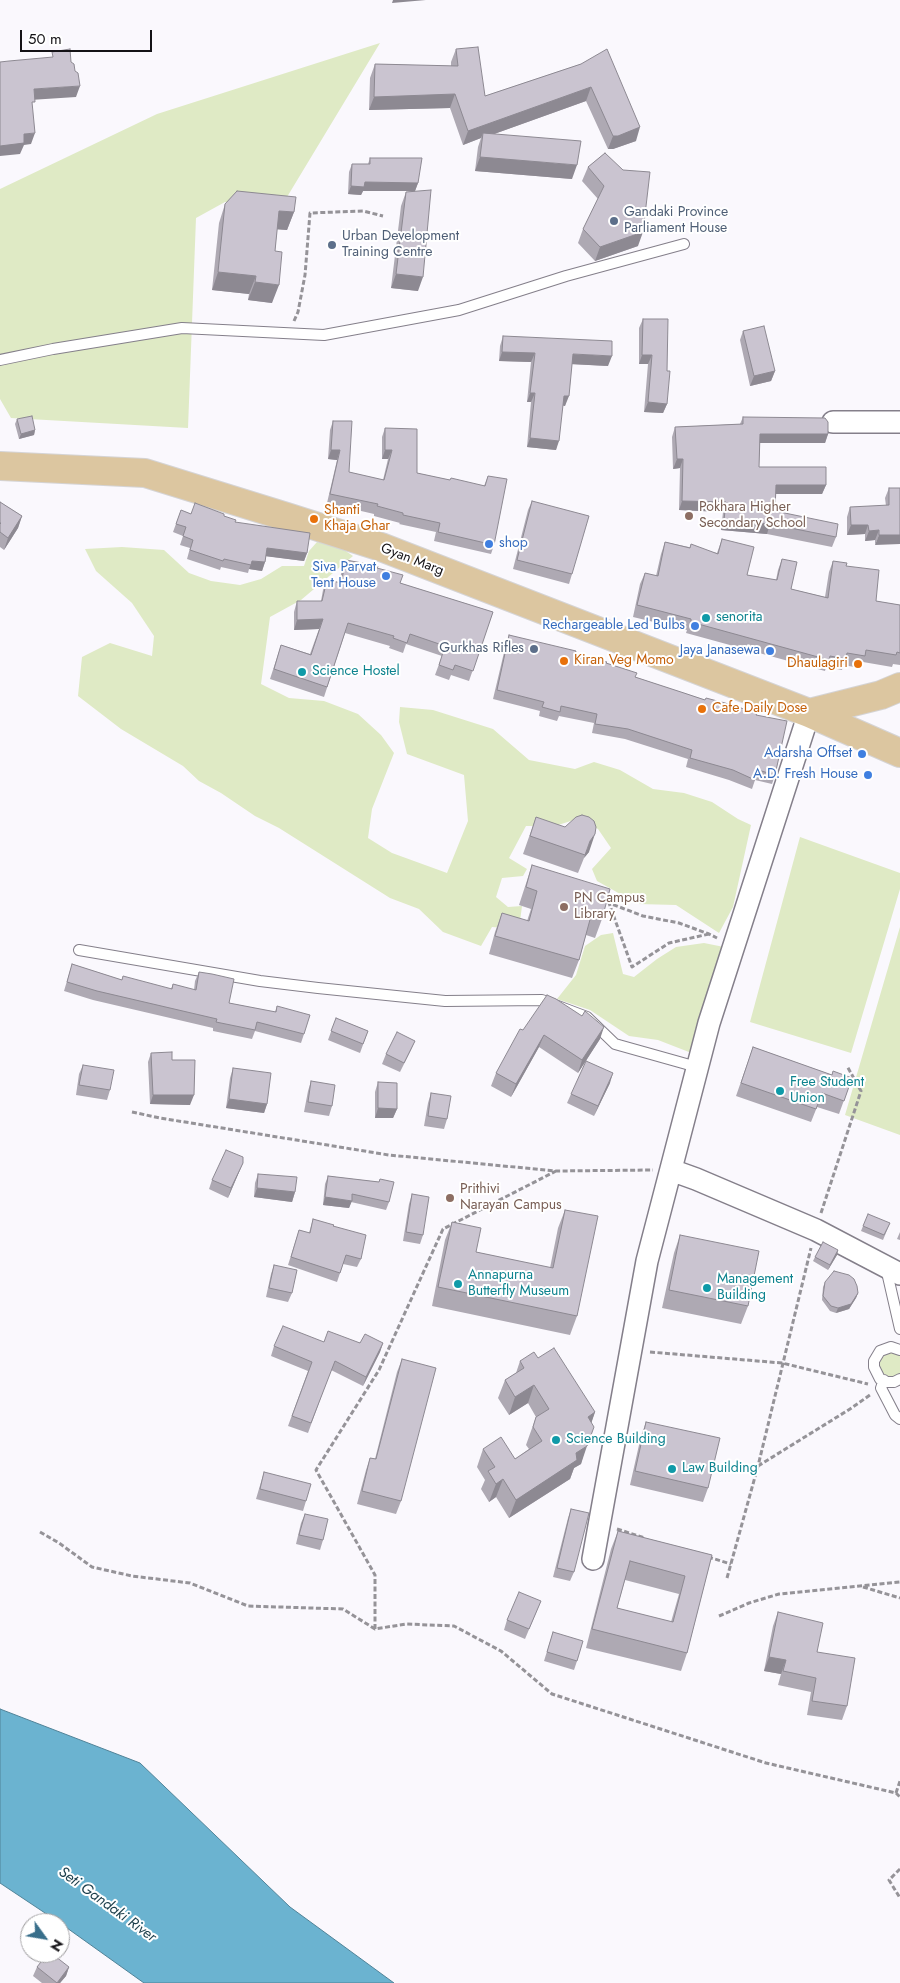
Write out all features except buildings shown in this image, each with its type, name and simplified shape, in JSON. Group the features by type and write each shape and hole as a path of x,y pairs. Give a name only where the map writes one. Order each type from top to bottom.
{"main road":[{"name":"Gyan Marg","path":"0,466 145,473 381,547 809,713 900,753"},
{"path":"809,713 881,695 900,688"}],"street":[{"path":"833,422 900,422"},
{"path":"593,1559 647,1261 709,1023 809,713"},
{"path":"671,1170 816,1230 893,1270"}],"lane":[{"path":"0,360 53,349 182,328 287,335 324,335 459,310 566,276 684,244"},
{"path":"79,950 260,981 318,988 445,1001 542,1000 587,1017 615,1044 698,1067"},
{"path":"893,1270 900,1329"},
{"path":"899,1348 885,1348 876,1356 874,1367 895,1415 900,1419"},
{"path":"882,1384 900,1379"}],"path":[{"path":"287,335 298,312 303,284 310,213 363,212 383,216"},
{"path":"708,934 669,943 632,967 609,903 644,916 679,923 708,934 734,945"},
{"path":"727,1578 758,1466 816,1230 862,1091 847,1066"},
{"path":"132,1112 389,1155 556,1171 671,1170"},
{"path":"375,1629 375,1575 316,1470 379,1370 443,1229 556,1171"},
{"path":"631,1350 782,1363 882,1384"},
{"path":"758,1466 850,1410 882,1384"},
{"path":"600,1524 646,1538"},
{"path":"40,1532 92,1566 132,1576 190,1583 248,1606 343,1609 375,1629 406,1624 454,1626 501,1651 552,1694 766,1763 896,1793 900,1797"},
{"path":"703,1556 731,1564"},
{"path":"719,1616 749,1603 779,1594 900,1582"},
{"path":"860,1586 900,1598"},
{"path":"896,1793 900,1781"},
{"path":"900,1868 889,1880 900,1898"}],"green space":[{"path":"380,43 284,202 225,202 196,218 188,428 11,418 0,399 0,189 157,114"},
{"path":"317,542 337,545 353,556 301,600 270,617 261,684 289,698 324,701 358,714 381,735 394,753 372,809 368,838 392,853 447,873 468,821 464,775 407,754 399,722 400,707 433,710 493,729 529,760 575,769 594,762 620,770 653,789 684,793 712,802 751,825 733,907 719,933 676,905 638,904 597,881 592,869 611,848 598,829 577,819 555,826 526,826 509,858 527,869 523,876 502,878 496,897 508,907 522,906 519,929 492,927 481,946 443,932 419,909 390,898 279,828 255,816 199,781 183,766 121,729 78,696 82,657 110,643 152,656 154,636 132,603 96,571 85,549 122,547 164,550 189,573 211,581 240,585 261,579 282,566 304,566 309,551"},
{"path":"800,837 900,873 900,889 851,1053 750,1022"},
{"path":"900,927 900,1135 845,1115"},
{"path":"613,933 623,974 634,977 676,947 704,943 724,947 694,1054 658,1040 629,1036 590,1010 557,999 576,975 585,946 601,935"},
{"path":"891,1351 900,1355 900,1373 893,1377 888,1377 880,1371 878,1362 883,1355"}],"water":[{"name":"Seti Gandaki River","path":"0,1709 140,1763 290,1907 394,1983 144,1983 70,1930 70,1913 45,1913 0,1883"}],"place":[{"name":"Gandaki Province Parliament House","path":"614,221"},
{"name":"Urban Development Training Centre","path":"332,245"},
{"name":"Pokhara Higher Secondary School","path":"689,516"},
{"name":"Shanti Khaja Ghar","path":"314,519"},
{"name":"shop","path":"489,544"},
{"name":"Siva Parvat Tent House","path":"386,576"},
{"name":"senorita","path":"706,618"},
{"name":"Rechargeable Led Bulbs","path":"695,626"},
{"name":"Gurkhas Rifles","path":"534,649"},
{"name":"Jaya Janasewa","path":"770,651"},
{"name":"Kiran Veg Momo","path":"564,661"},
{"name":"Dhaulagiri","path":"858,664"},
{"name":"Science Hostel","path":"302,672"},
{"name":"Cafe Daily Dose","path":"702,709"},
{"name":"Adarsha Offset","path":"862,754"},
{"name":"A.D. Fresh House","path":"868,775"},
{"name":"PN Campus Library","path":"564,907"},
{"name":"Free Student Union","path":"780,1091"},
{"name":"Prithivi Narayan Campus","path":"450,1198"},
{"name":"Annapurna Butterfly Museum","path":"458,1284"},
{"name":"Management Building","path":"707,1288"},
{"name":"Science Building","path":"556,1440"},
{"name":"Law Building","path":"672,1469"}]}
